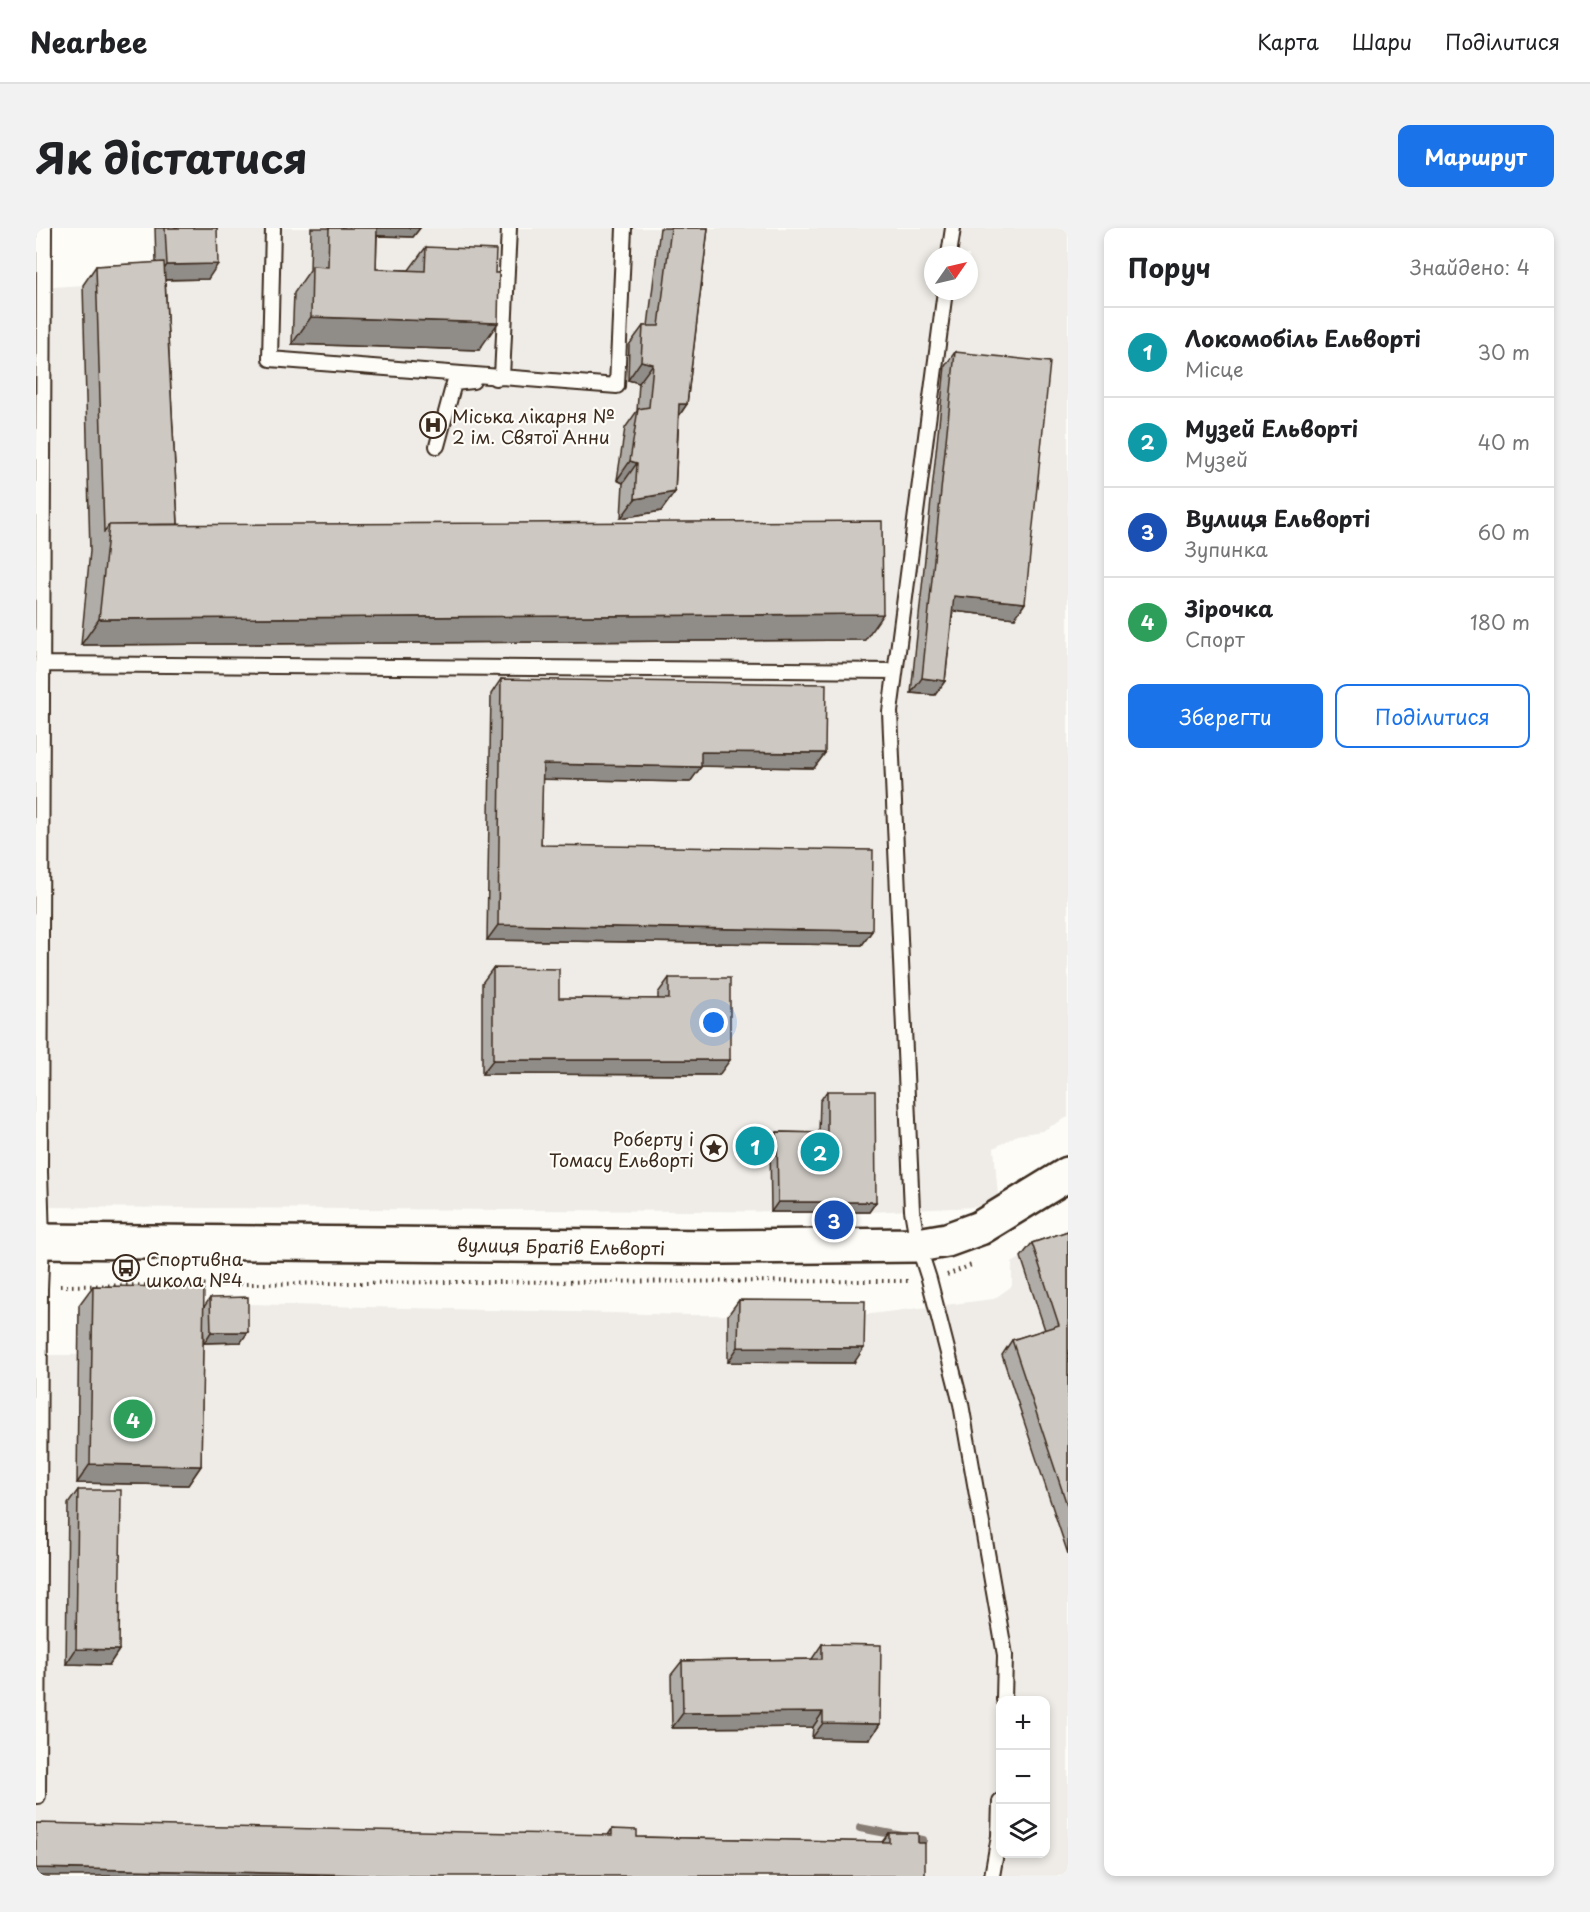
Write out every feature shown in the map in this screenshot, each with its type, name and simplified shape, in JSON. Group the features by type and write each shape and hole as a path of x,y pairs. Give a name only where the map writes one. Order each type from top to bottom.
{"main road":[{"name":"вулиця Братів Ельворті","path":"39,1241 721,1247 918,1245 947,1240 980,1228 1068,1174"}],"lane":[{"path":"36,1796 38,1796 44,228"},
{"path":"273,228 270,360 616,386 624,228"},
{"path":"502,377 509,228"},
{"path":"950,246 953,228"},
{"path":"944,300 890,712 912,1210 918,1245 961,1404 1005,1655 1004,1696"},
{"path":"437,446 454,383 502,377"},
{"path":"42,664 896,670"},
{"path":"992,1876 999,1836 1000,1804"}],"shaded area":[{"path":"206,228 1068,228 1068,1117 1042,1131 1017,1135 994,1148 998,1196 990,1202 975,1207 869,1212 36,1207 36,288 151,281"},
{"path":"1068,1228 1068,1876 36,1876 36,1355 79,1355 79,1305 249,1304 690,1315 854,1316 994,1299 1012,1286 1012,1263"}],"building":[{"path":"165,228 217,228 218,264 167,265"},
{"path":"329,228 377,228 376,269 425,271 426,247 496,250 495,273 499,273 498,323 311,317 312,266 328,267"},
{"path":"671,228 708,228 687,404 679,404 675,492 635,499 637,463 630,461 638,409 649,407 653,364 641,361 643,326 659,326"},
{"path":"164,262 178,524 109,525 104,532 96,266"},
{"path":"955,352 1050,362 1025,603 954,596 945,681 922,678"},
{"path":"882,521 883,614 99,619 109,525"},
{"path":"501,679 826,684 825,753 701,752 701,767 543,764 541,845 873,850 872,931 498,925"},
{"path":"493,968 559,969 559,998 669,999 669,978 730,978 730,1060 493,1060"},
{"path":"827,1091 875,1091 876,1202 778,1202 777,1132 827,1133"},
{"path":"1068,1231 1068,1508 1012,1340 1059,1325 1032,1243"},
{"path":"93,1286 204,1287 201,1466 90,1464"},
{"path":"248,1297 248,1332 211,1332 210,1298"},
{"path":"739,1300 865,1301 864,1348 738,1347"},
{"path":"78,1490 121,1490 119,1650 76,1649"},
{"path":"822,1644 881,1645 880,1724 823,1723 823,1712 683,1713 682,1661 822,1659"},
{"path":"36,1823 612,1835 612,1829 637,1830 637,1837 889,1842 889,1833 918,1833 918,1843 925,1843 925,1876 418,1876 36,1868"}],"waterway":[{"path":"860,1828 923,1840"}],"place":[{"name":"Міська лікарня № 2 ім. Святої Анни","path":"433,425"},
{"name":"Локомобіль Ельворті","path":"755,1146"},
{"name":"Роберту і Томасу Ельворті","path":"714,1148"},
{"name":"Музей Ельворті","path":"820,1152"},
{"name":"Вулиця Ельворті","path":"834,1220"},
{"name":"Спортивна школа №4","path":"126,1268"},
{"name":"Зірочка","path":"133,1419"}]}
